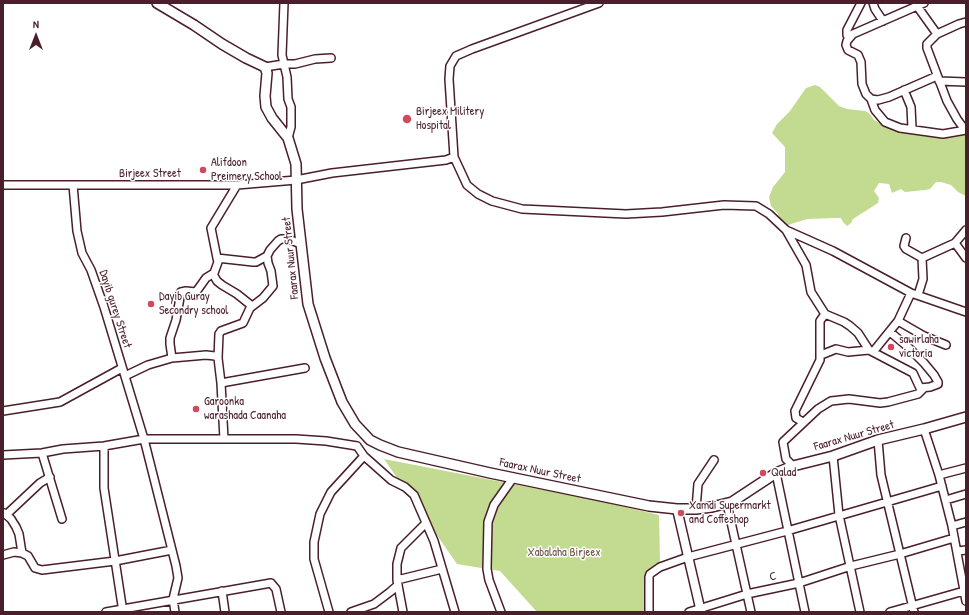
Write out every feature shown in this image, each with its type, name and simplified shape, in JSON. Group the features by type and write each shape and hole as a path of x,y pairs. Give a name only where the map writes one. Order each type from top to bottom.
{"main road":[{"path":"157,3 222,44 265,67 267,73 265,96 266,107 272,118 288,138"},
{"name":"Faarax Nuur Street","path":"288,138 296,164 297,209 308,304 325,358 342,402 355,424 370,440 398,452 513,478 649,506 677,509 712,508 732,502 776,473 793,466 833,456 878,440 924,429 966,416"}],"street":[{"path":"284,3 282,55 287,76 288,99 292,107 292,127 288,138"},
{"path":"599,3 456,56 450,66 448,79 454,157 467,186 478,194 492,201 522,208 626,214 662,212 724,205 756,206 769,214 786,230 806,265 811,292 824,314 850,326 858,333 871,351 913,373 920,388 938,384 924,363 890,332"},
{"path":"849,38 847,35 847,30 860,3"},
{"path":"873,3 883,21"},
{"path":"937,34 920,5 853,34 846,41 848,50 858,55 861,62 862,84 866,94 871,99 875,110 885,122 900,128 912,128 943,134 965,130 947,101 926,44 937,34 966,22"},
{"path":"265,67 331,58"},
{"path":"871,99 878,100 889,97 904,90 938,79 966,82"},
{"path":"904,90 911,107 912,128"},
{"name":"Birjeex Street","path":"3,185 237,185 296,180 332,173 446,160 454,157"},
{"path":"3,176 3,185"},
{"name":"Dayib gurey Street","path":"73,185 77,231 82,253 91,270 102,301 144,439 176,566 178,578 173,599"},
{"path":"237,185 211,228 218,262 214,274 217,281 252,306"},
{"path":"786,230 833,251 915,294 966,312"},
{"path":"922,258 955,242 966,230"},
{"path":"906,238 904,246 906,249 922,258"},
{"path":"224,439 218,358 219,334 222,331 243,323 246,313 252,306 263,298 273,286 271,271 268,263 270,250 282,240 288,239 301,244"},
{"path":"955,242 966,258"},
{"path":"217,258 256,262 268,256"},
{"path":"821,355 836,349 848,352 871,351 890,332 915,294 923,279 922,258"},
{"path":"172,358 170,338 176,320 181,292 196,292 206,278 214,274"},
{"path":"803,422 796,418 795,411 820,360 820,321 824,314"},
{"path":"898,321 924,336 946,345"},
{"path":"125,376 148,365 172,358 206,355 216,356 218,358"},
{"path":"3,411 60,402 122,368"},
{"path":"221,383 305,368"},
{"path":"793,466 786,459 783,442 818,408 831,401 849,399 880,403 888,402 918,394 924,388"},
{"path":"924,429 946,500 964,576 966,601"},
{"path":"3,454 42,453 63,449 104,446 144,439 315,440 357,446 370,440"},
{"path":"878,440 881,475 913,609"},
{"path":"104,446 104,488 123,610"},
{"path":"357,446 364,456 391,480 405,487 414,495 434,541 455,612"},
{"path":"42,453 62,520"},
{"path":"329,612 314,559 314,542 320,514 331,492 364,456"},
{"path":"833,456 839,516 860,612"},
{"path":"696,509 698,484 714,460"},
{"path":"939,474 966,468"},
{"path":"776,473 805,612"},
{"path":"22,552 19,534 16,527 5,513 40,483 50,477"},
{"path":"501,612 489,580 487,569 488,522 494,505 513,478"},
{"path":"650,612 648,581 650,574 660,567 688,557 787,531 942,486"},
{"path":"946,500 966,494"},
{"path":"727,504 751,612"},
{"path":"677,509 701,610"},
{"path":"952,526 966,522"},
{"path":"403,612 398,582 397,564 401,548 426,523"},
{"name":"C","path":"689,612 701,610 747,594 799,583 851,566 900,554 954,538"},
{"path":"3,555 14,552 22,552 28,556 35,568 42,570 115,561 172,550"},
{"path":"958,551 966,550"},
{"path":"352,612 374,604 390,592 398,582 442,569"},
{"path":"106,612 123,610 173,599 270,584 276,589 281,612"},
{"path":"222,591 225,612"},
{"path":"890,612 913,609 964,591"},
{"path":"173,599 175,612"},
{"path":"374,604 376,612"}],"green space":[{"path":"815,85 820,87 839,106 847,109 865,111 869,113 874,120 893,130 940,137 966,135 966,196 958,192 951,185 941,182 936,182 930,189 905,192 901,189 892,193 889,184 879,183 874,191 879,198 878,203 853,219 847,226 841,218 807,219 785,226 780,224 778,214 771,206 769,197 773,187 785,172 785,147 772,133 777,124 790,111 806,88"},
{"name":"Xabalaha Birjeex","path":"384,459 600,501 659,515 660,561 650,574 647,612 537,612 500,571 457,564"}],"place":[{"name":"Birjeex Militery Hospital","path":"407,119"},
{"name":"Alifdoon Preimery School","path":"203,170"},
{"name":"Dayib Guray Secondry school","path":"151,304"},
{"name":"sawirlaha victoria","path":"891,347"},
{"name":"Garoonka warashada Caanaha","path":"196,409"},
{"name":"Qalad","path":"763,473"},
{"name":"Xamdi Supermarkt and Coffeshop","path":"681,513"}]}
